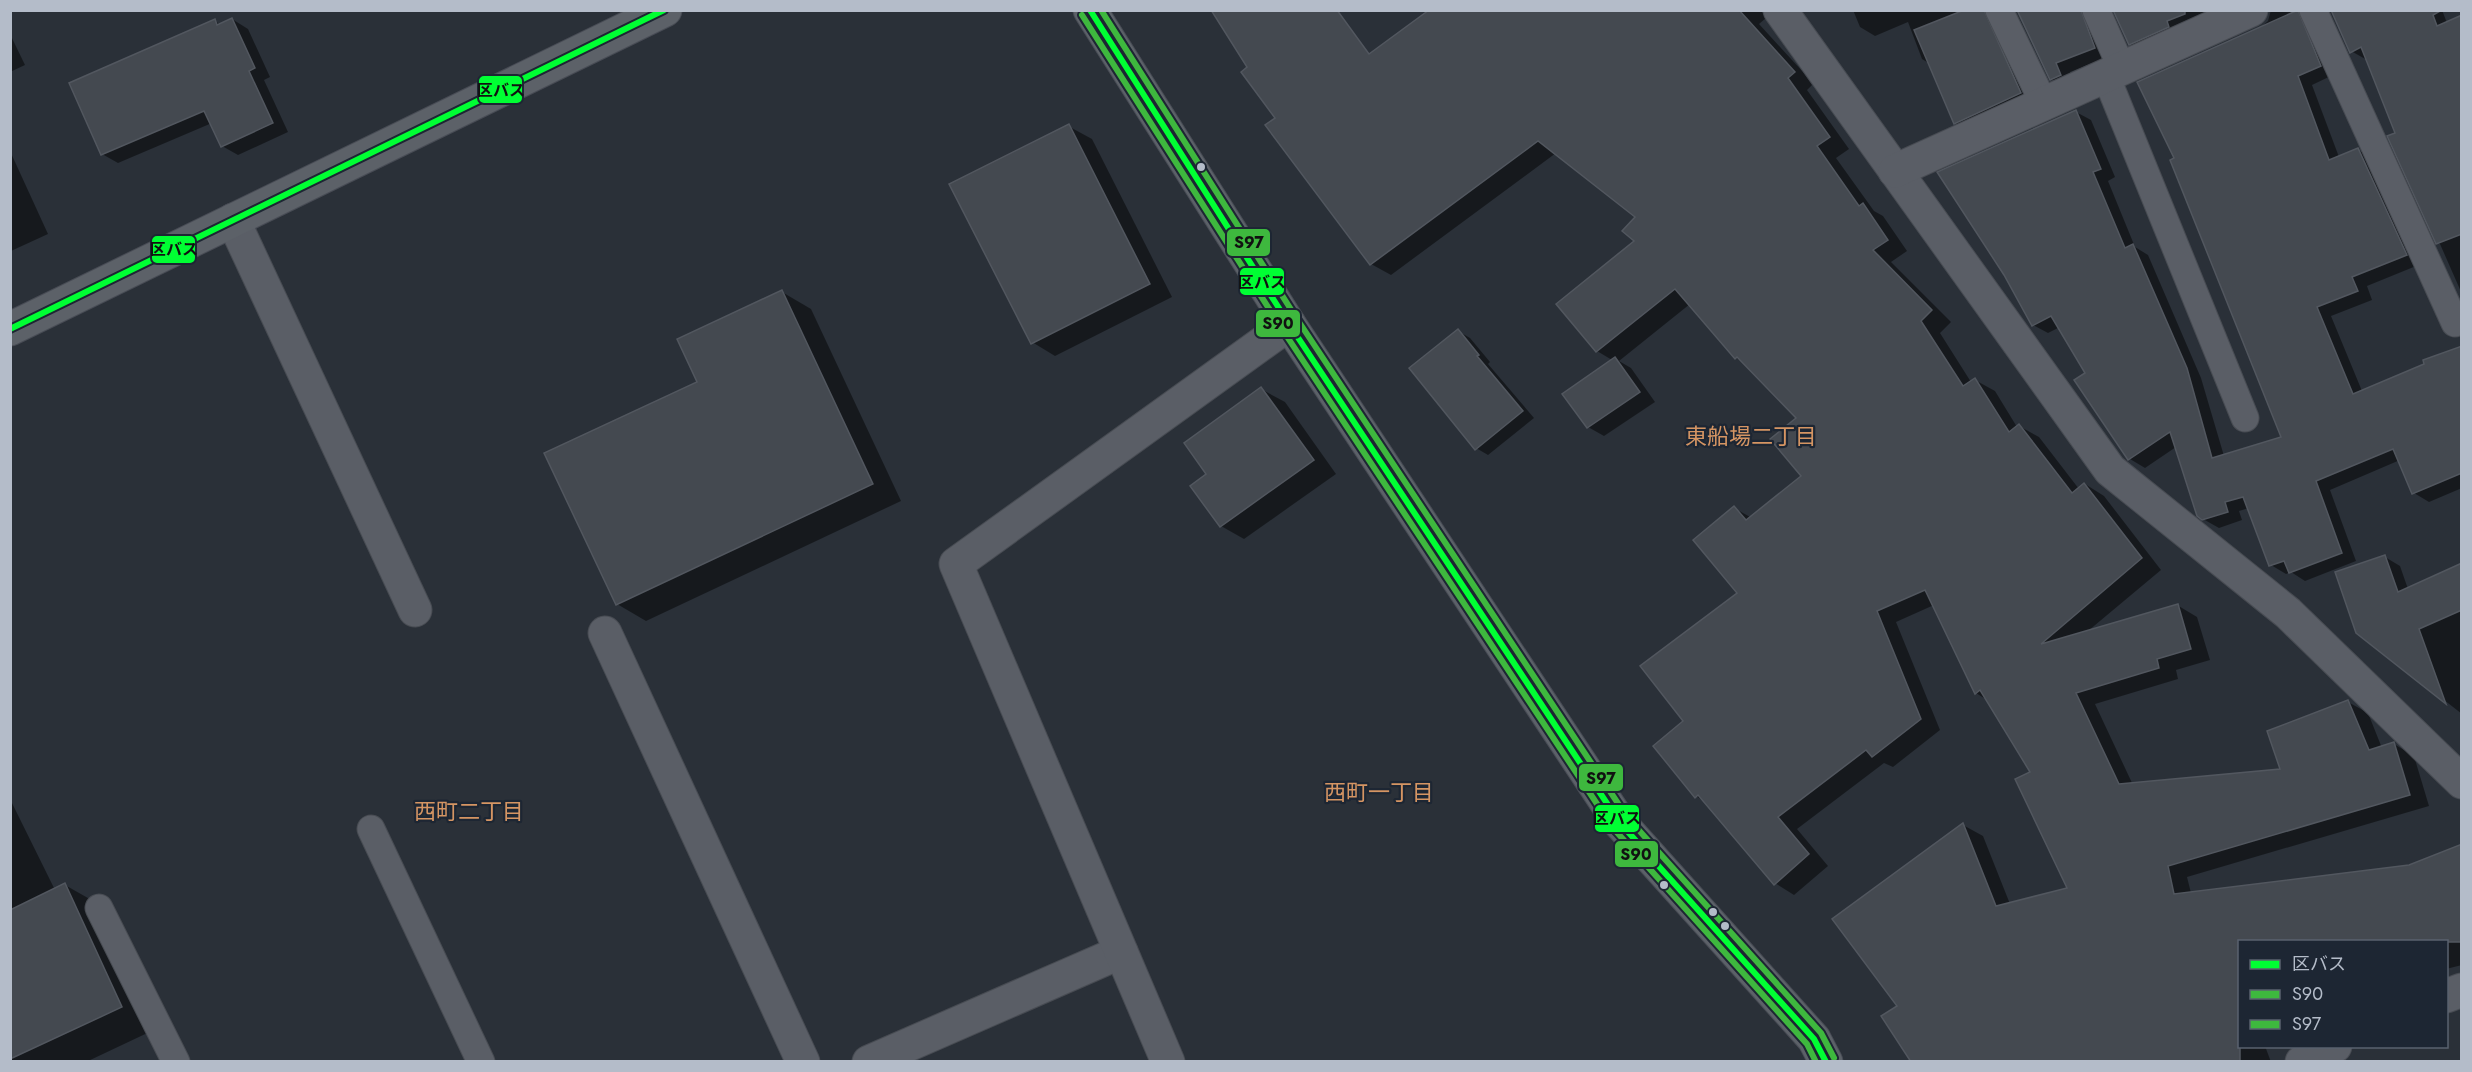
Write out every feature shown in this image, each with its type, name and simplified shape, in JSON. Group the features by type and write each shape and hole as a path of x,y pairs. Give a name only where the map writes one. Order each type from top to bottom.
{"main road":[{"path":"10,329 665,10"},
{"path":"1090,10 1289,324 1620,824 1814,1039 1826,1062"}],"street":[{"path":"1780,10 2110,470 2288,613 2459,777"},
{"path":"1895,171 2251,10"},
{"path":"233,220 415,610"},
{"path":"1168,1062 956,564 1289,324"},
{"path":"605,633 803,1062"},
{"path":"869,1062 1121,952"},
{"path":"2302,1062 2333,1048"}],"lane":[{"path":"1999,10 2044,104"},
{"path":"2096,10 2114,72 2245,418"},
{"path":"2313,10 2455,323"},
{"path":"371,829 481,1062"},
{"path":"99,908 176,1062"}],"building":[{"path":"1211,10 1337,10 1369,54 1429,10 1739,10 1795,72 1788,78 1830,137 1817,146 1859,206 1863,203 1888,240 1873,250 1932,310 1921,321 1963,386 1975,378 2009,432 2019,424 2072,493 2084,483 2142,558 2041,644 2178,604 2191,649 2157,659 2159,668 2076,693 2119,784 2280,769 2267,731 2348,700 2369,750 2394,742 2410,795 2168,866 2174,894 2409,865 2462,844 2462,942 2448,942 2448,940 2238,940 2240,1062 1911,1062 1881,1016 1897,1006 1832,919 1963,823 1996,906 2067,888 2015,779 2030,772 1980,690 1975,694 1925,590 1877,611 1921,719 1872,757 1866,750 1778,817 1809,854 1774,885 1698,795 1695,798 1653,746 1683,721 1640,666 1737,593 1693,540 1734,506 1746,520 1801,476 1770,439 1796,418 1737,357 1735,359 1675,289 1596,352 1556,304 1634,241 1622,231 1635,217 1538,141 1370,265 1265,125 1275,118 1241,72 1247,67"},
{"path":"1964,10 1984,10 2021,93 1954,124 1914,30"},
{"path":"2017,10 2081,10 2095,48 2056,63 2061,75 2050,80"},
{"path":"2113,10 2185,10 2185,14 2167,21 2169,27 2129,45"},
{"path":"2298,10 2321,66 2298,76 2329,160 2358,148 2407,255 2352,277 2358,291 2317,307 2353,394 2424,364 2423,360 2462,346 2462,473 2412,494 2393,449 2316,481 2342,553 2289,573 2284,561 2269,566 2243,497 2225,502 2228,512 2202,520 2197,516 2170,432 2128,460 2074,380 2085,373 2051,316 2032,326 2004,275 1937,172 2076,110 2101,169 2093,172 2125,248 2133,244 2187,368 2212,458 2281,437 2170,160 2174,158 2137,82"},
{"path":"2331,10 2442,10 2433,15 2437,26 2462,15 2462,234 2436,244 2387,136 2395,133 2361,47 2350,53"},
{"path":"232,18 255,68 249,71 273,123 221,147 204,111 101,155 69,83 215,19 217,25"},
{"path":"1069,124 1150,284 1031,344 949,184"},
{"path":"782,290 873,484 616,605 544,453 697,382 677,339"},
{"path":"1458,329 1479,355 1477,356 1523,411 1475,450 1409,368"},
{"path":"1615,357 1640,392 1587,428 1562,394"},
{"path":"1261,387 1314,460 1220,527 1190,486 1206,474 1184,443"},
{"path":"2385,555 2398,592 2462,563 2462,610 2419,629 2446,704 2356,633 2335,572"},
{"path":"65,883 122,1007 10,1059 10,910"}],"transit line":[{"name":"区バス","path":"10,329 664,10"},
{"name":"区バス","path":"1090,10 1289,324 1620,823 1814,1039 1826,1062"},
{"name":"S97","path":"1101,10 1297,319 1627,817 1821,1033 1834,1058"},
{"name":"S90","path":"1082,15 1282,329 1613,828 1807,1044 1816,1062"}],"district":[{"name":"東船場二丁目","path":"1751,436"},
{"name":"西町一丁目","path":"1379,792"},
{"name":"西町二丁目","path":"469,811"}]}
